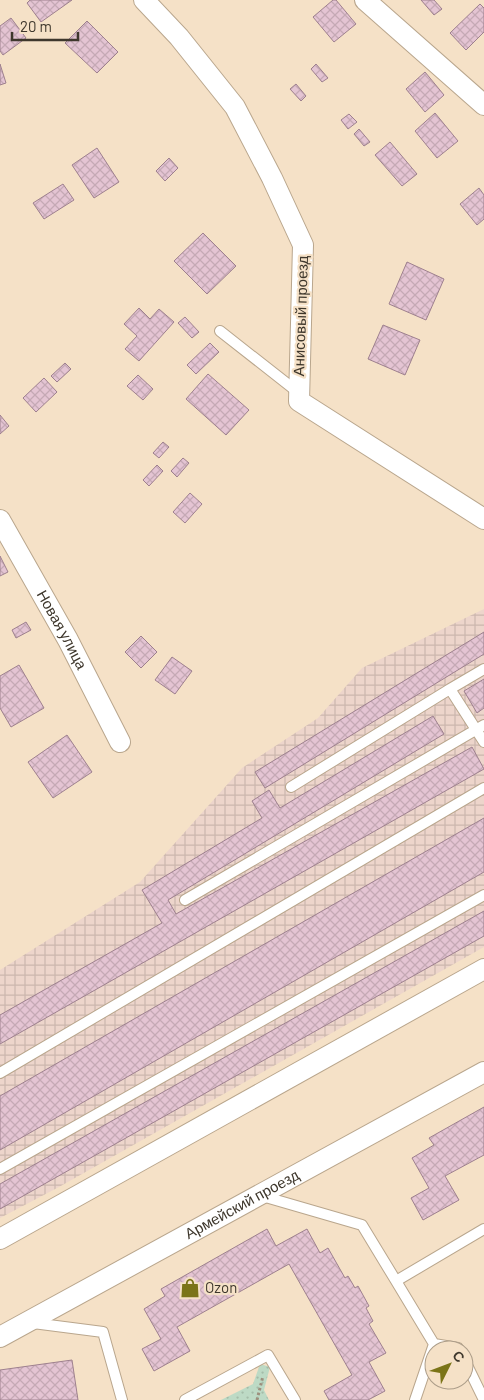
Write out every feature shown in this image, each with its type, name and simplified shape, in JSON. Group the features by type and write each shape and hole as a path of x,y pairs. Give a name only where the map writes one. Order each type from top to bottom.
{"street":[{"name":"Анисовый проезд","path":"144,0 179,37 235,107 272,178 303,245 299,401 484,519"},
{"path":"365,0 484,105"},
{"name":"Новая улица","path":"0,520 68,640 120,742"},
{"path":"0,1240 484,969"},
{"name":"Армейский проезд","path":"0,1336 484,1072"}],"lane":[{"path":"220,331 299,393"},
{"path":"291,786 484,668"},
{"path":"450,689 480,728 484,742"},
{"path":"185,900 480,728"},
{"path":"0,1073 484,788"},
{"path":"0,1169 484,895"},
{"path":"259,1195 362,1225 432,1340"},
{"path":"396,1281 484,1229"},
{"path":"26,1322 103,1332 122,1400"},
{"path":"185,1400 268,1354 295,1400"},
{"path":"414,1400 424,1372"},
{"path":"474,1380 484,1400"}],"shaded area":[{"path":"484,609 484,947 59,1187 0,1218 0,970 140,882 242,768 318,718 362,668"}],"green space":[{"path":"260,1364 270,1367 264,1390 269,1400 221,1400 253,1384"}],"building":[{"path":"30,0 72,0 41,22 27,3"},
{"path":"333,0 336,0 356,24 334,42 313,17"},
{"path":"421,0 434,0 442,9 434,15"},
{"path":"480,4 484,8 484,32 466,50 450,33"},
{"path":"11,18 26,38 3,55 0,51 0,26"},
{"path":"87,21 118,52 97,73 65,43"},
{"path":"0,64 6,83 0,85"},
{"path":"316,64 328,78 322,82 311,69"},
{"path":"425,72 444,95 425,112 406,89"},
{"path":"296,84 306,96 301,101 290,89"},
{"path":"435,113 458,141 437,158 415,131"},
{"path":"349,114 357,122 348,129 341,120"},
{"path":"359,129 370,142 364,146 354,134"},
{"path":"390,142 417,174 402,186 375,155"},
{"path":"97,148 119,182 94,198 72,165"},
{"path":"169,158 178,168 165,181 156,171"},
{"path":"63,184 74,200 44,219 33,203"},
{"path":"479,188 484,195 484,219 477,225 460,204"},
{"path":"203,233 236,266 207,294 174,261"},
{"path":"407,262 444,279 426,320 389,304"},
{"path":"139,308 150,319 159,309 174,322 139,361 125,349 137,336 124,324"},
{"path":"185,317 199,332 192,338 178,323"},
{"path":"383,325 420,340 405,375 368,359"},
{"path":"210,343 219,352 196,374 187,365"},
{"path":"65,363 71,369 57,382 51,376"},
{"path":"208,374 249,410 226,435 186,399"},
{"path":"138,375 153,389 143,400 127,386"},
{"path":"44,378 57,392 36,412 23,398"},
{"path":"0,415 9,426 0,434"},
{"path":"163,442 169,447 159,458 153,453"},
{"path":"183,458 189,463 177,477 171,471"},
{"path":"157,465 163,471 149,486 143,480"},
{"path":"190,493 202,504 185,523 173,512"},
{"path":"0,556 8,572 0,576"},
{"path":"26,622 31,630 16,638 12,630"},
{"path":"484,632 484,654 265,788 255,772"},
{"path":"141,636 157,652 141,668 125,652"},
{"path":"172,657 192,671 175,694 155,680"},
{"path":"19,665 44,708 11,727 0,708 0,676"},
{"path":"484,679 484,708 477,713 464,691"},
{"path":"433,716 444,734 168,900 176,914 472,747 484,769 0,1044 0,1015 162,923 142,890 262,818 252,801 269,790 280,808"},
{"path":"67,735 92,772 53,798 28,762"},
{"path":"484,818 484,872 0,1150 0,1096"},
{"path":"484,911 484,936 0,1209 0,1184"},
{"path":"484,1107 484,1155 445,1176 459,1200 423,1220 411,1198 429,1188 412,1158 434,1145 429,1138"},
{"path":"267,1229 276,1246 307,1229 320,1253 328,1248 345,1278 348,1276 355,1288 358,1286 369,1306 366,1308 373,1321 369,1324 386,1353 369,1362 385,1391 368,1400 329,1400 324,1391 352,1375 289,1264 177,1327 190,1351 154,1371 142,1349 161,1339 144,1309 165,1296 161,1289"},
{"path":"72,1360 78,1400 0,1400 0,1370"}],"place":[{"name":"Ozon","path":"190,1288"}]}
